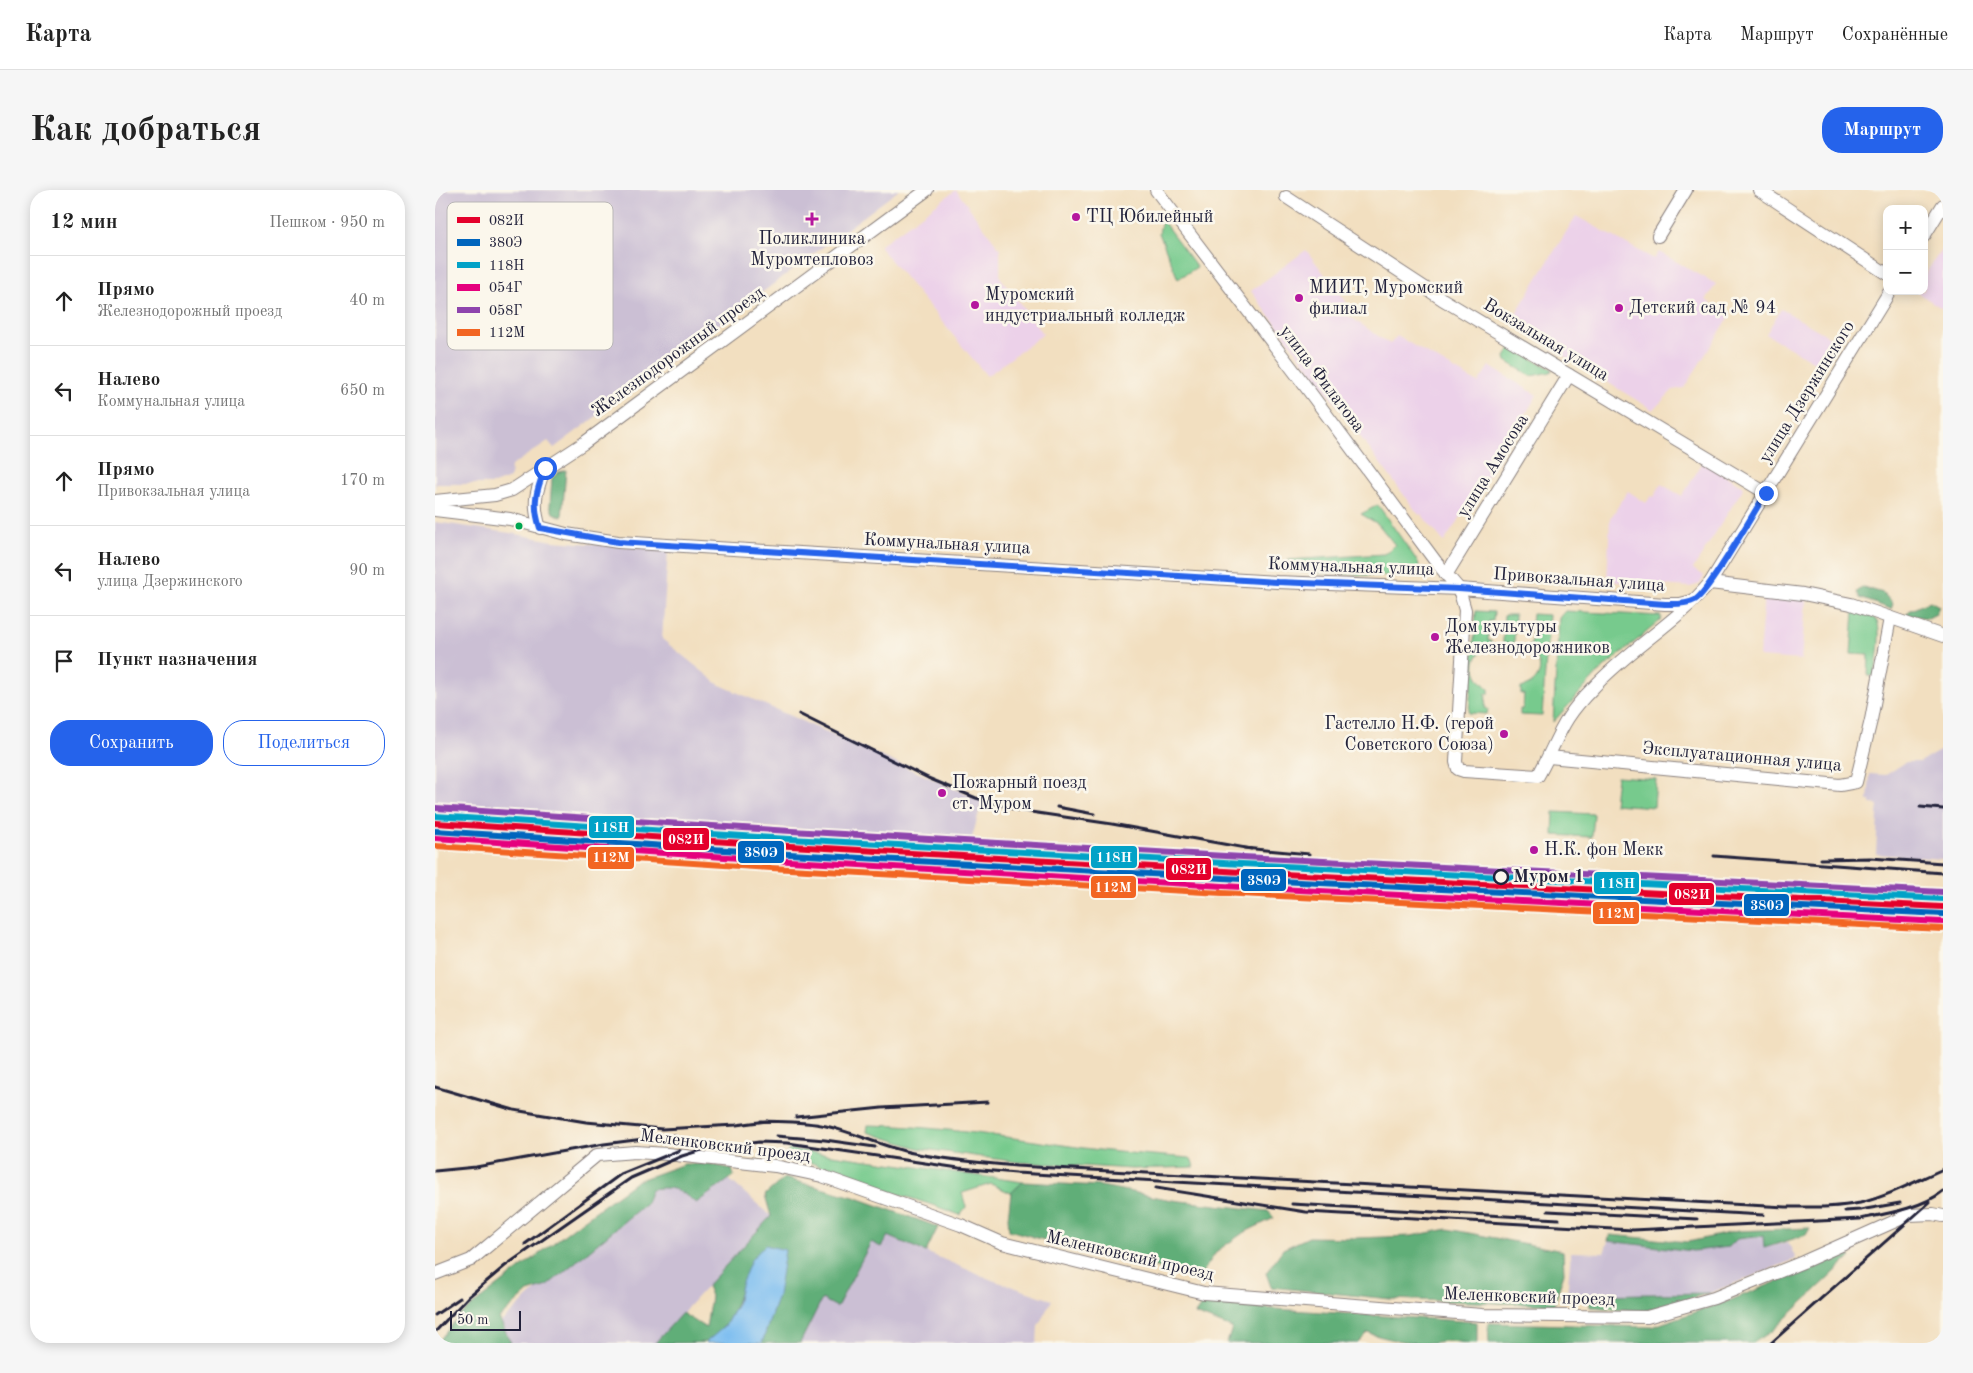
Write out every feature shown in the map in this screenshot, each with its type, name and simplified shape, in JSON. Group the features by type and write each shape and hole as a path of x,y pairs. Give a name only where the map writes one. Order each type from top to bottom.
{"street":[{"name":"Железнодорожный проезд","path":"435,501 495,495 512,490 584,443 692,365 863,235 927,190"},
{"name":"улица Филатова","path":"1156,190 1300,378 1446,575 1459,589"},
{"path":"1658,236 1686,190"},
{"path":"1759,190 1883,271"},
{"name":"Вокзальная улица","path":"1286,197 1442,299 1766,493"},
{"path":"1928,229 1943,205"},
{"name":"улица Дзержинского","path":"1459,589 1465,610 1456,762 1458,769 1538,776 1567,718 1593,687 1696,600 1711,583 1888,295"},
{"name":"улица Амосова","path":"1446,575 1569,375"},
{"path":"540,528 534,510 538,487 545,468"},
{"name":"Коммунальная улица","path":"435,510 510,519 540,528 618,542 1277,582 1459,589"},
{"path":"1711,583 1803,594 1851,604 1943,636"},
{"name":"Привокзальная улица","path":"1459,589 1665,604 1680,604 1696,600"},
{"path":"1662,627 1666,614 1665,604"},
{"name":"Эксплуатационная улица","path":"1549,757 1840,785 1855,782 1871,720 1890,618"},
{"name":"Меленковский проезд","path":"435,1274 471,1260 597,1155 635,1152 775,1166 821,1176 961,1225 1002,1244 1204,1293 1482,1315 1647,1317 1715,1298 1803,1262 1909,1215 1933,1214 1943,1216"}],"shaded area":[{"path":"435,190 899,190 554,448 548,441 511,466 510,478 494,484 436,484 435,489"},
{"name":"Муромский индустриальный колледж","path":"956,190 1000,249 1000,277 1043,334 987,376 879,246"},
{"name":"Детский сад № 94","path":"1576,216 1654,259 1659,252 1716,284 1706,300 1730,316 1684,388 1673,390 1653,410 1510,323"},
{"path":"1943,247 1943,309 1921,295 1928,295 1928,270"},
{"path":"1306,250 1348,305 1343,312 1390,344 1397,336 1478,383 1489,366 1537,395 1498,460 1444,542 1421,514 1419,515 1251,291"},
{"path":"1781,309 1837,341 1821,366 1766,334"},
{"path":"1703,462 1744,487 1693,569 1704,576 1700,584 1690,587 1607,581 1610,519 1628,491 1646,503 1651,496 1654,497 1661,484 1682,496"},
{"path":"435,522 553,541 668,550 662,639 718,684 982,801 972,838 435,811"},
{"path":"1764,595 1806,600 1801,660 1759,657"},
{"path":"1943,749 1943,859 1876,854 1878,805 1871,804 1871,801 1868,801 1870,774 1886,775 1906,762 1920,762"},
{"path":"715,1167 771,1216 655,1343 478,1343 652,1185"},
{"path":"888,1236 992,1280 1052,1300 1038,1326 1037,1343 800,1343 822,1299 837,1307 871,1242"},
{"path":"1763,1236 1764,1248 1788,1242 1796,1259 1710,1293 1567,1295 1571,1252 1604,1253 1608,1241 1693,1251 1737,1239"}],"green space":[{"path":"1162,220 1197,267 1178,279 1159,233"},
{"path":"1511,348 1552,369 1551,372 1531,376 1506,361 1505,357"},
{"path":"566,470 562,517 553,513 550,505 552,478 559,472"},
{"path":"1378,505 1418,562 1421,572 1414,576 1380,576 1287,571 1288,560 1384,554 1395,545 1378,524 1361,514"},
{"path":"1863,587 1883,593 1893,604 1891,609 1860,598 1857,592"},
{"path":"1930,601 1939,606 1936,614 1928,618 1906,615 1909,611"},
{"path":"1476,611 1494,612 1493,621 1489,621 1488,641 1491,641 1491,646 1478,655 1475,666 1478,678 1489,689 1489,694 1486,694 1485,708 1488,709 1487,714 1469,713"},
{"path":"1565,611 1661,616 1661,620 1599,672 1553,722 1559,618"},
{"path":"1854,611 1872,617 1878,625 1878,656 1875,676 1868,676 1869,655 1851,654"},
{"path":"1532,614 1549,615 1542,716 1520,715 1520,709 1523,709 1524,694 1521,694 1521,688 1533,682 1537,677 1540,667 1535,656 1529,651 1533,624 1531,624"},
{"path":"1504,615 1515,615 1514,643 1503,643"},
{"path":"1617,776 1656,779 1654,807 1614,804"},
{"path":"1554,812 1594,814 1592,837 1553,835"},
{"path":"868,1125 949,1130 1097,1150 1190,1158 1195,1167 1132,1169 1017,1162 918,1148 867,1132"},
{"path":"789,1149 1023,1182 1011,1193 991,1184 962,1193 966,1207 960,1215 858,1181 786,1154"},
{"path":"684,1164 710,1164 732,1169 734,1176 696,1203 685,1194 671,1188 651,1189 646,1203 547,1286 528,1292 499,1318 511,1343 437,1343 461,1314 637,1181"},
{"path":"784,1178 854,1197 938,1227 926,1252 888,1236 881,1247 871,1242 837,1307 822,1299 800,1343 762,1343 778,1295 741,1285 729,1318 713,1337 705,1342 655,1343 682,1313 706,1328 711,1296 707,1286 771,1216 765,1195"},
{"path":"1023,1182 1101,1186 1172,1200 1268,1211 1274,1218 1243,1233 1217,1251 1200,1276 1094,1254 1009,1230 1008,1217 1011,1193"},
{"path":"1810,1228 1806,1235 1764,1248 1763,1236 1737,1239 1729,1247 1693,1251 1608,1241 1610,1235 1688,1242 1738,1231"},
{"path":"1448,1229 1563,1251 1564,1273 1554,1305 1390,1299 1271,1287 1266,1273 1283,1249 1309,1237 1411,1236"},
{"path":"1846,1254 1851,1257 1772,1331 1753,1343 1489,1343 1488,1323 1651,1327 1731,1300"},
{"path":"1710,1293 1644,1311 1590,1307 1589,1295"},
{"path":"1205,1300 1244,1307 1477,1322 1477,1343 1447,1341 1411,1342 1389,1339 1368,1333 1358,1343 1227,1343 1232,1328 1195,1314"}],"water":[{"path":"765,1245 785,1250 778,1295 762,1343 705,1343 725,1326 737,1304 741,1285 751,1260"}],"railway":[{"path":"799,714 928,778 976,798 1017,810 1112,824 1251,849"},
{"path":"1057,807 1094,814"},
{"path":"1920,807 1943,809"},
{"path":"1244,848 1309,854"},
{"path":"1714,856 1943,873"},
{"path":"1821,859 1870,858 1943,863"},
{"path":"435,1087 514,1110 586,1122 662,1129 736,1125 767,1121"},
{"path":"796,1117 882,1108 988,1102"},
{"path":"761,1121 818,1124 913,1153 1016,1166 1786,1207 1851,1205 1860,1203 1892,1192 1943,1169"},
{"path":"435,1171 476,1167 604,1144 675,1135"},
{"path":"776,1136 875,1147"},
{"path":"435,1332 468,1297 505,1266 631,1178 682,1156 705,1149 759,1142 788,1143 959,1168 1016,1173 1763,1215"},
{"path":"525,1244 621,1174 680,1150"},
{"path":"1156,1188 1306,1212 1633,1230 1860,1219 1915,1206 1935,1197 1943,1191"},
{"path":"1771,1343 1930,1202"},
{"path":"1845,1211 1900,1203"},
{"path":"1292,1204 1559,1219"},
{"path":"1548,1211 1697,1219"},
{"path":"435,1315 460,1298"}],"transit line":[{"name":"058Г","path":"436,808 1243,857 1943,892"},
{"name":"118Н","path":"435,816 773,838 1242,864 1943,899"},
{"name":"082И","path":"435,823 1242,872 1943,907"},
{"name":"380Э","path":"435,831 772,853 1241,879 1943,914"},
{"name":"054Г","path":"435,838 772,860 1241,887 1942,922"},
{"name":"112М","path":"435,846 771,868 1240,894 1942,929"}],"place":[{"name":"ТЦ Юбилейный","path":"1076,217"},
{"name":"Поликлиника Муромтепловоз","path":"812,219"},
{"name":"МИИТ, Муромский филиал","path":"1299,298"},
{"name":"Муромский индустриальный колледж","path":"975,305"},
{"name":"Детский сад № 94","path":"1619,308"},
{"name":"Дом культуры Железнодорожников","path":"1435,637"},
{"name":"Гастелло Н.Ф. (герой Советского Союза)","path":"1504,734"},
{"name":"Пожарный поезд ст. Муром","path":"942,793"},
{"name":"Н.К. фон Мекк","path":"1534,850"},
{"name":"Муром 1","path":"1501,877"}],"route":[{"path":"545,468 538,487 534,510 540,528 618,542 1277,582 1459,589 1665,604 1680,604 1696,600 1711,583 1766,493"}]}
